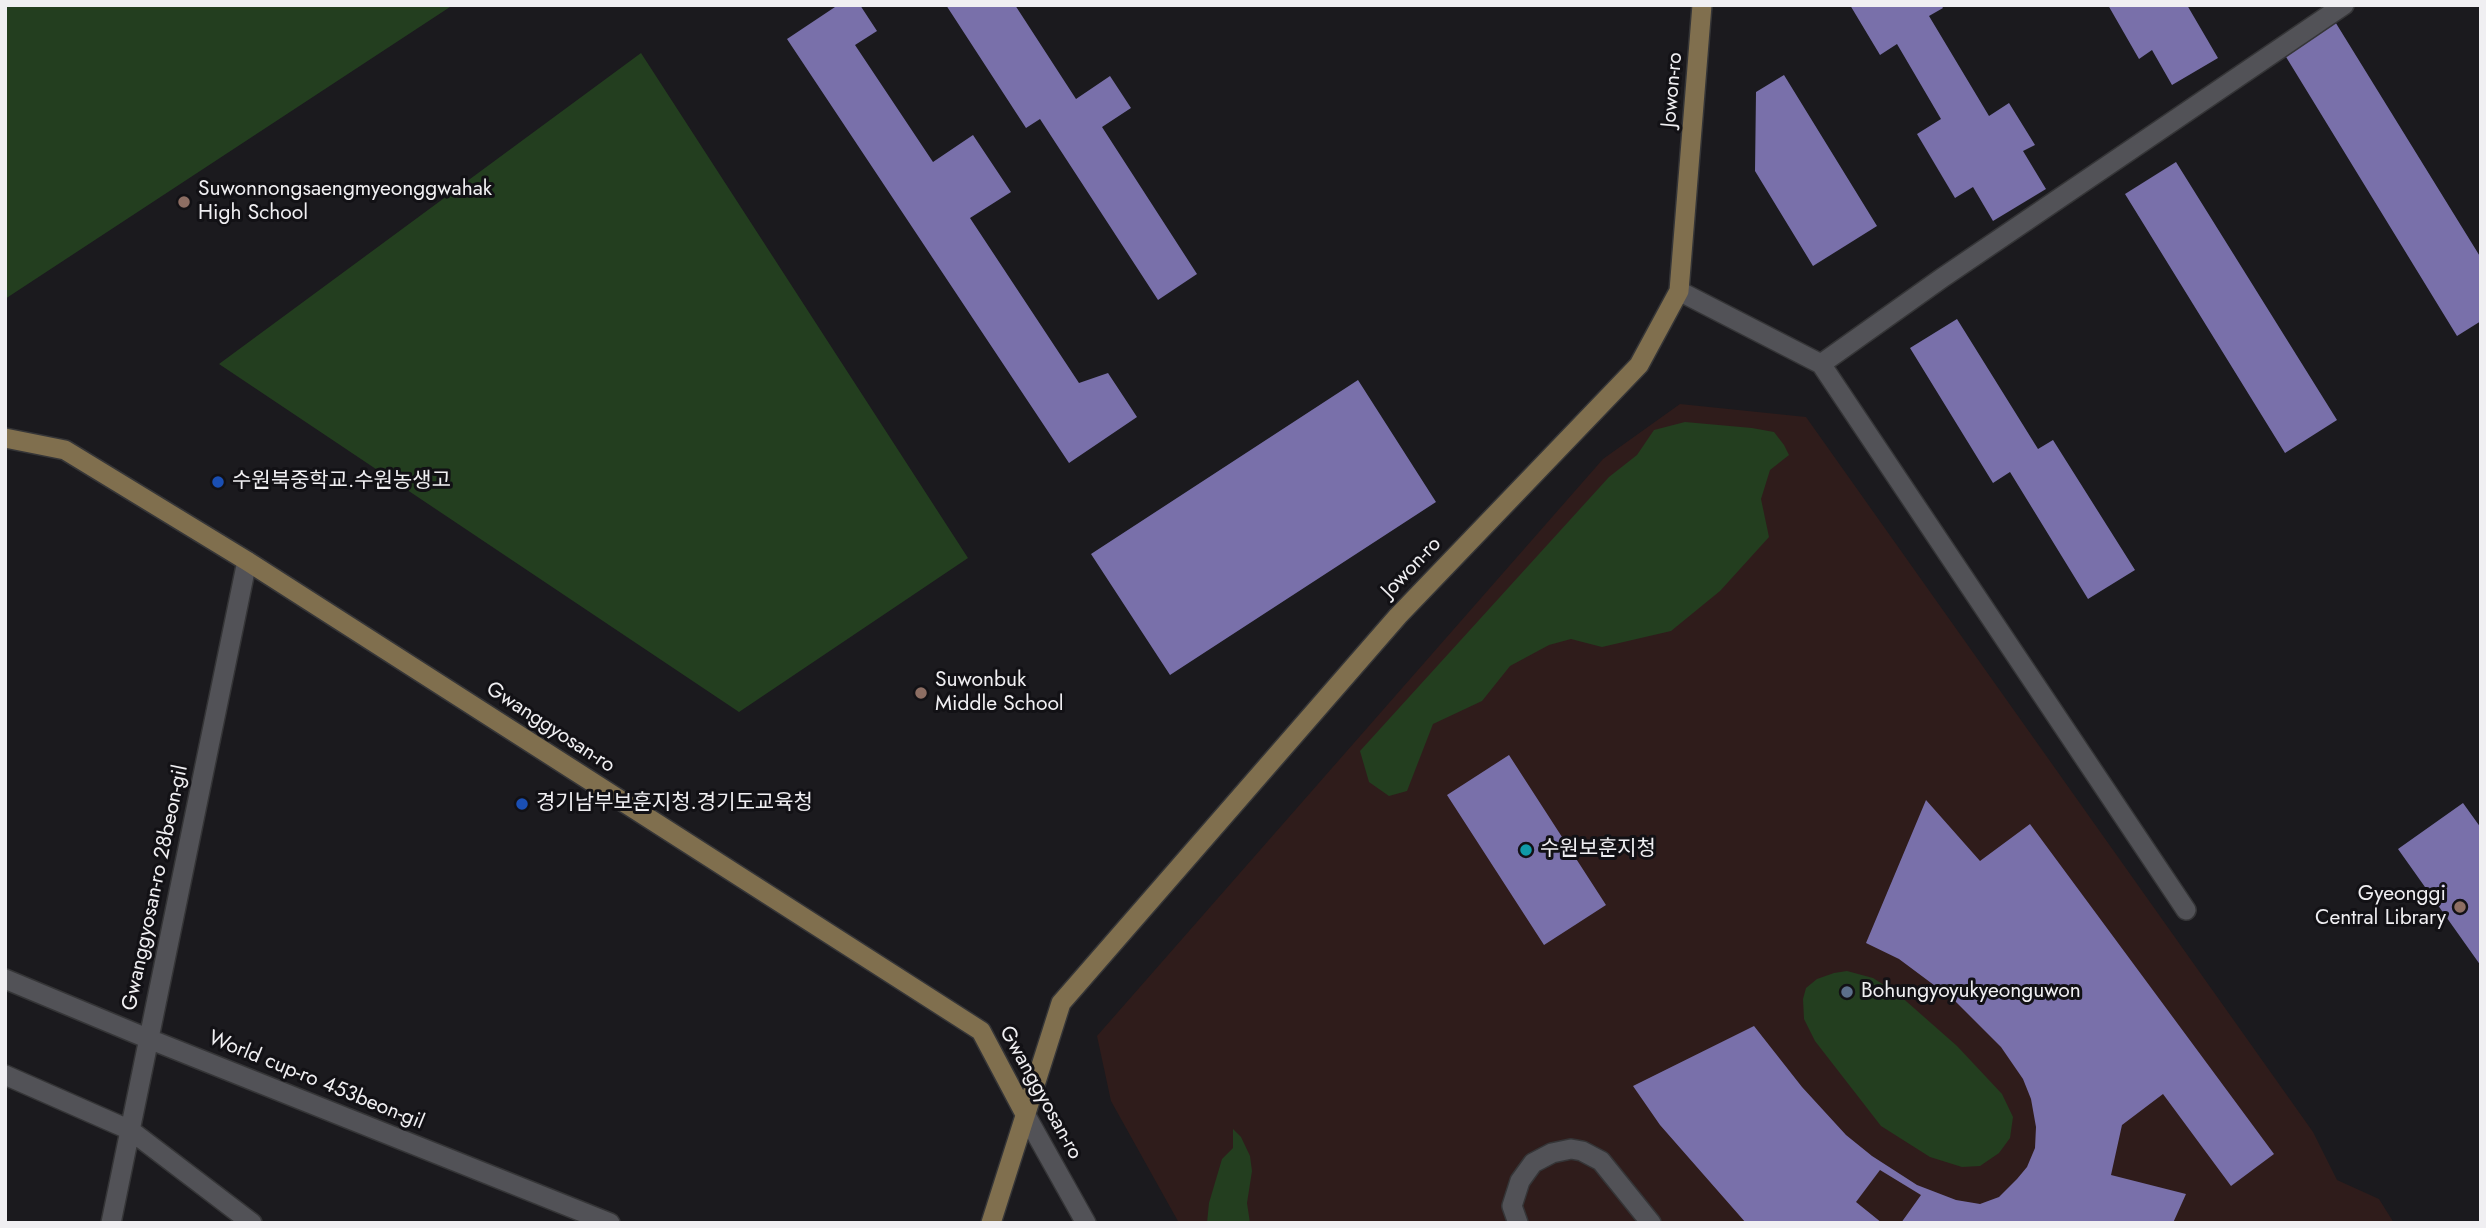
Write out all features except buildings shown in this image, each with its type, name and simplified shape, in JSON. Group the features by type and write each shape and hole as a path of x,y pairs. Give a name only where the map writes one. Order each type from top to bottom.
{"main road":[{"name":"Jowon-ro","path":"991,1223 1061,1003 1398,616 1639,365 1679,291 1702,5"},
{"name":"Gwanggyosan-ro","path":"5,438 65,450 247,562 981,1031 1025,1114"}],"street":[{"path":"1821,364 1942,278 2344,5"},
{"path":"1679,291 1821,364 2186,909"},
{"name":"Gwanggyosan-ro 28beon-gil","path":"111,1223 247,562"},
{"name":"World cup-ro 453beon-gil","path":"5,978 149,1039 610,1223"},
{"path":"5,1075 130,1130 252,1223"},
{"name":"Gwanggyosan-ro","path":"1025,1114 1086,1223"},
{"path":"1518,1223 1512,1206 1520,1181 1533,1163 1552,1153 1571,1149 1582,1151 1601,1161 1651,1223"}],"shaded area":[{"path":"1680,404 1806,417 2313,1132 2337,1180 2379,1199 2394,1223 1179,1223 1111,1101 1097,1036 1603,459"}],"green space":[{"path":"5,5 453,5 5,299"},
{"path":"641,53 968,558 739,712 219,364"},
{"path":"1685,422 1774,432 1784,445 1789,455 1770,470 1761,499 1769,537 1720,591 1671,631 1602,647 1571,639 1549,645 1510,666 1482,701 1433,724 1407,791 1389,796 1369,782 1360,751 1609,477 1637,455 1654,430"},
{"path":"1847,971 1873,978 1898,994 1957,1046 2002,1094 2013,1117 2010,1138 1999,1153 1980,1166 1962,1167 1930,1157 1881,1126 1815,1041 1804,1019 1803,999 1806,988 1817,979"},
{"path":"1233,1129 1241,1137 1250,1156 1252,1171 1247,1203 1250,1223 1207,1223 1209,1203 1222,1159 1233,1148"}],"place":[{"name":"Suwonnongsaengmyeonggwahak High School","path":"184,202"},
{"name":"수원북중학교.수원농생고","path":"218,482"},
{"name":"Suwonbuk Middle School","path":"921,693"},
{"name":"경기남부보훈지청.경기도교육청","path":"522,804"},
{"name":"수원보훈지청","path":"1526,850"},
{"name":"Gyeonggi Central Library","path":"2460,907"},
{"name":"Bohungyoyukyeonguwon","path":"1847,992"}]}
